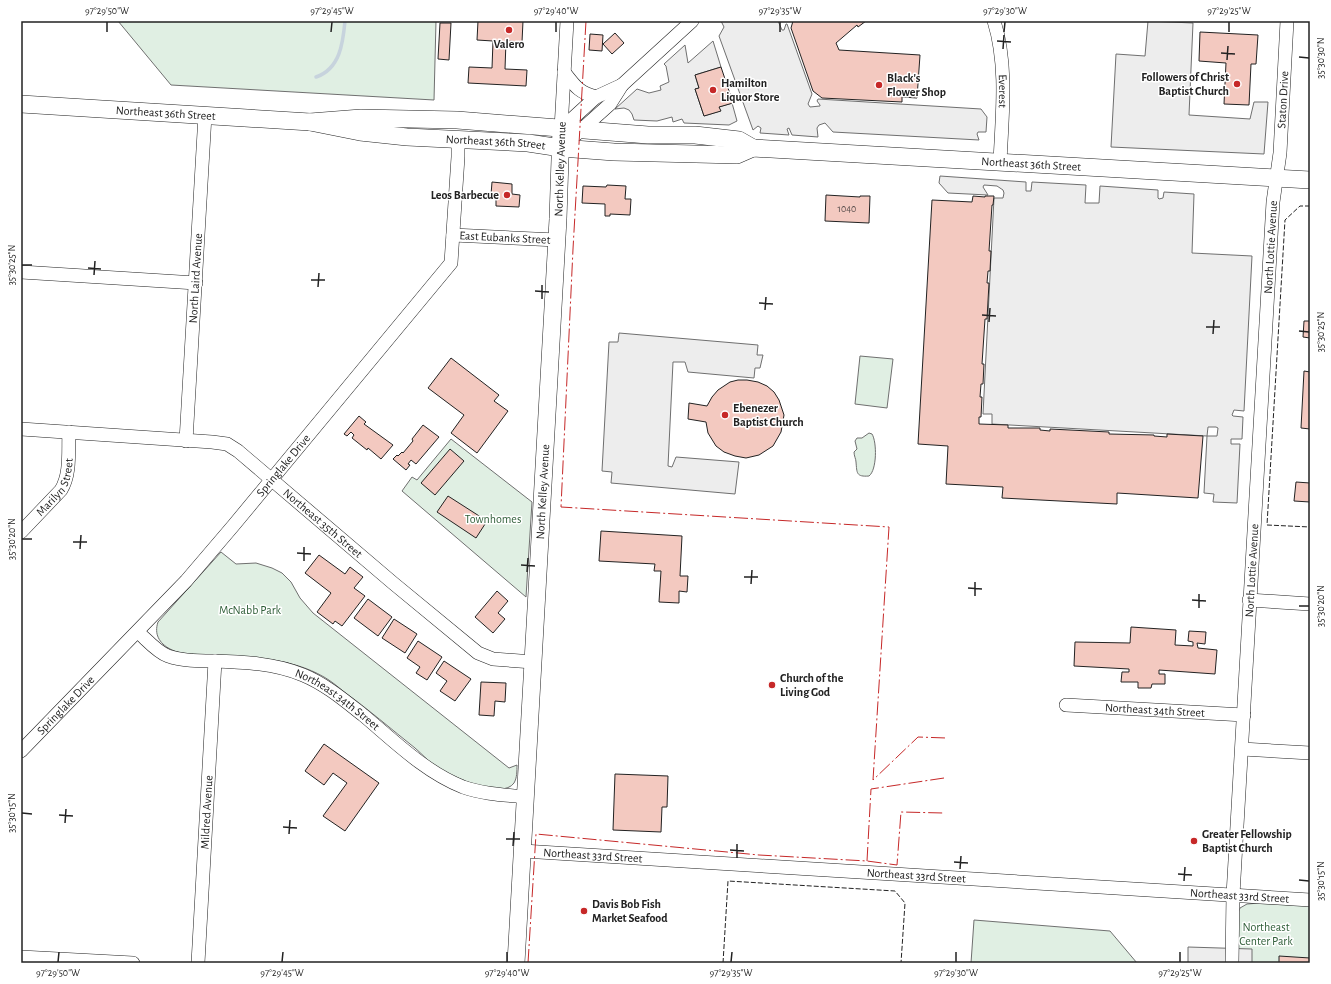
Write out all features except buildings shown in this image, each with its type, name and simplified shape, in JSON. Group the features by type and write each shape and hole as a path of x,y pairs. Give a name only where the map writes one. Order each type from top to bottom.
{"main road":[{"name":"Northeast 36th Street","path":"21,104 310,122 360,132 407,137 458,138 528,143 561,148 614,152 737,155 753,148"},
{"name":"Northeast 36th Street","path":"310,122 360,118 457,120 648,135 695,135 739,140 753,148 1310,180"},
{"path":"457,120 458,138"},
{"name":"North Kelley Avenue","path":"516,963 557,240 561,128"}],"street":[{"name":"North Kelley Avenue","path":"561,128 567,21"},
{"path":"561,148 610,104 622,85 692,21"},
{"name":"Everest","path":"994,21 1000,51 1002,77 1000,162"},
{"name":"Staton Drive","path":"1276,178 1280,153 1287,21"},
{"path":"564,72 576,88 596,97"},
{"path":"561,128 596,97 622,85"},
{"name":"North Laird Avenue","path":"186,441 205,115"},
{"name":"Springlake Drive","path":"21,752 138,632 190,575 452,263 458,138"},
{"name":"North Lottie Avenue","path":"1232,963 1233,895 1244,715 1249,600 1273,202 1276,178"},
{"name":"East Eubanks Street","path":"453,235 557,240"},
{"path":"21,272 196,283"},
{"name":"Northeast 35th Street","path":"21,430 220,442 227,444 238,451 478,653 493,659 533,662"},
{"name":"Marilyn Street","path":"21,532 64,485 67,475 69,432"},
{"path":"1249,600 1310,604"},
{"name":"Northeast 34th Street","path":"138,632 154,647 168,656 185,660 272,666 304,675 347,702 426,767 448,780 486,793 526,797"},
{"name":"Mildred Avenue","path":"198,963 215,661"},
{"name":"Northeast 34th Street","path":"1066,705 1244,715"},
{"path":"1242,749 1310,753"},
{"name":"Northeast 33rd Street","path":"523,851 1310,900"},
{"path":"21,957 133,963"}],"green space":[{"path":"118,21 436,21 434,100 171,85"},
{"path":"860,356 893,359 887,408 855,404"},
{"path":"869,433 872,434 874,438 875,462 872,473 869,476 862,476 858,474 857,469 854,452 857,449 855,441 857,438 862,438"},
{"name":"Townhomes","path":"451,439 532,502 526,597 402,491 412,477 417,480"},
{"name":"McNabb Park","path":"221,552 236,564 256,563 282,573 291,582 300,598 313,613 509,768 517,765 514,783 508,788 489,788 466,781 440,769 334,684 311,671 285,662 243,657 186,654 166,647 158,638 158,622"},
{"name":"Northeast Center Park","path":"1260,903 1310,906 1310,963 1236,963 1238,913 1240,908 1247,904"},
{"path":"974,920 1110,931 1137,963 971,963"}],"shaded area":[{"path":"721,21 778,21 782,30 784,30 787,24 812,94 808,104 810,107 820,106 817,101 818,99 981,109 987,117 986,132 978,132 977,134 979,140 833,132 825,123 819,125 817,128 818,137 792,135 789,128 787,129 789,135 760,133 761,128 758,126 753,130 719,36 724,27"},
{"path":"1148,21 1193,23 1189,115 1250,119 1254,102 1268,102 1264,154 1111,147 1116,54 1145,56"},
{"path":"713,41 721,67 695,75 699,88 695,89 704,116 720,111 719,107 732,103 737,121 729,125 684,123 682,119 673,122 672,117 657,121 634,120 629,110 624,108 615,109 637,89 649,93 661,90 660,86 669,82 666,66 664,64 685,45 688,63"},
{"path":"940,176 1026,182 1026,191 1031,191 1032,182 1086,185 1085,203 1099,203 1100,186 1158,190 1159,199 1163,198 1164,192 1194,194 1192,253 1252,256 1244,411 1234,410 1232,415 1243,417 1242,439 1231,439 1231,444 1240,444 1237,503 1213,502 1214,494 1204,493 1207,436 992,424 992,414 983,414 994,198 1003,198 1004,193 1003,190 997,186 984,185 983,187 988,195 948,193 939,183","holes":["1208,427 1218,428 1217,436 1207,436"]},
{"path":"619,333 758,345 757,355 763,355 760,368 755,368 754,378 688,372 685,362 673,362 668,466 672,467 676,457 739,462 735,494 611,483 612,472 602,471 609,342 618,342"},
{"path":"1188,947 1252,949 1252,963 1188,963"}],"waterway":[{"path":"316,77 324,73 335,62 339,54 343,38 345,21"}],"fence":[{"path":"1310,206 1300,206 1285,220 1267,525 1310,527"},
{"path":"723,963 728,881 895,891 905,903 901,963"}],"power":[{"path":"586,21 573,249 561,507 889,527 873,780 918,737 946,738"},
{"path":"867,861 871,789 944,778"},
{"path":"528,963 536,834 759,855 867,861 897,865 901,812 943,813"}],"place":[{"name":"Valero","path":"509,30"},
{"name":"Followers of Christ Baptist Church","path":"1237,84"},
{"name":"Black's Flower Shop","path":"879,85"},
{"name":"Hamilton Liquor Store","path":"713,90"},
{"name":"Leos Barbecue","path":"507,195"},
{"name":"Ebenezer Baptist Church","path":"725,415"},
{"name":"Church of the Living God","path":"772,685"},
{"name":"Greater Fellowship Baptist Church","path":"1194,841"},
{"name":"Davis Bob Fish Market Seafood","path":"584,911"}]}
